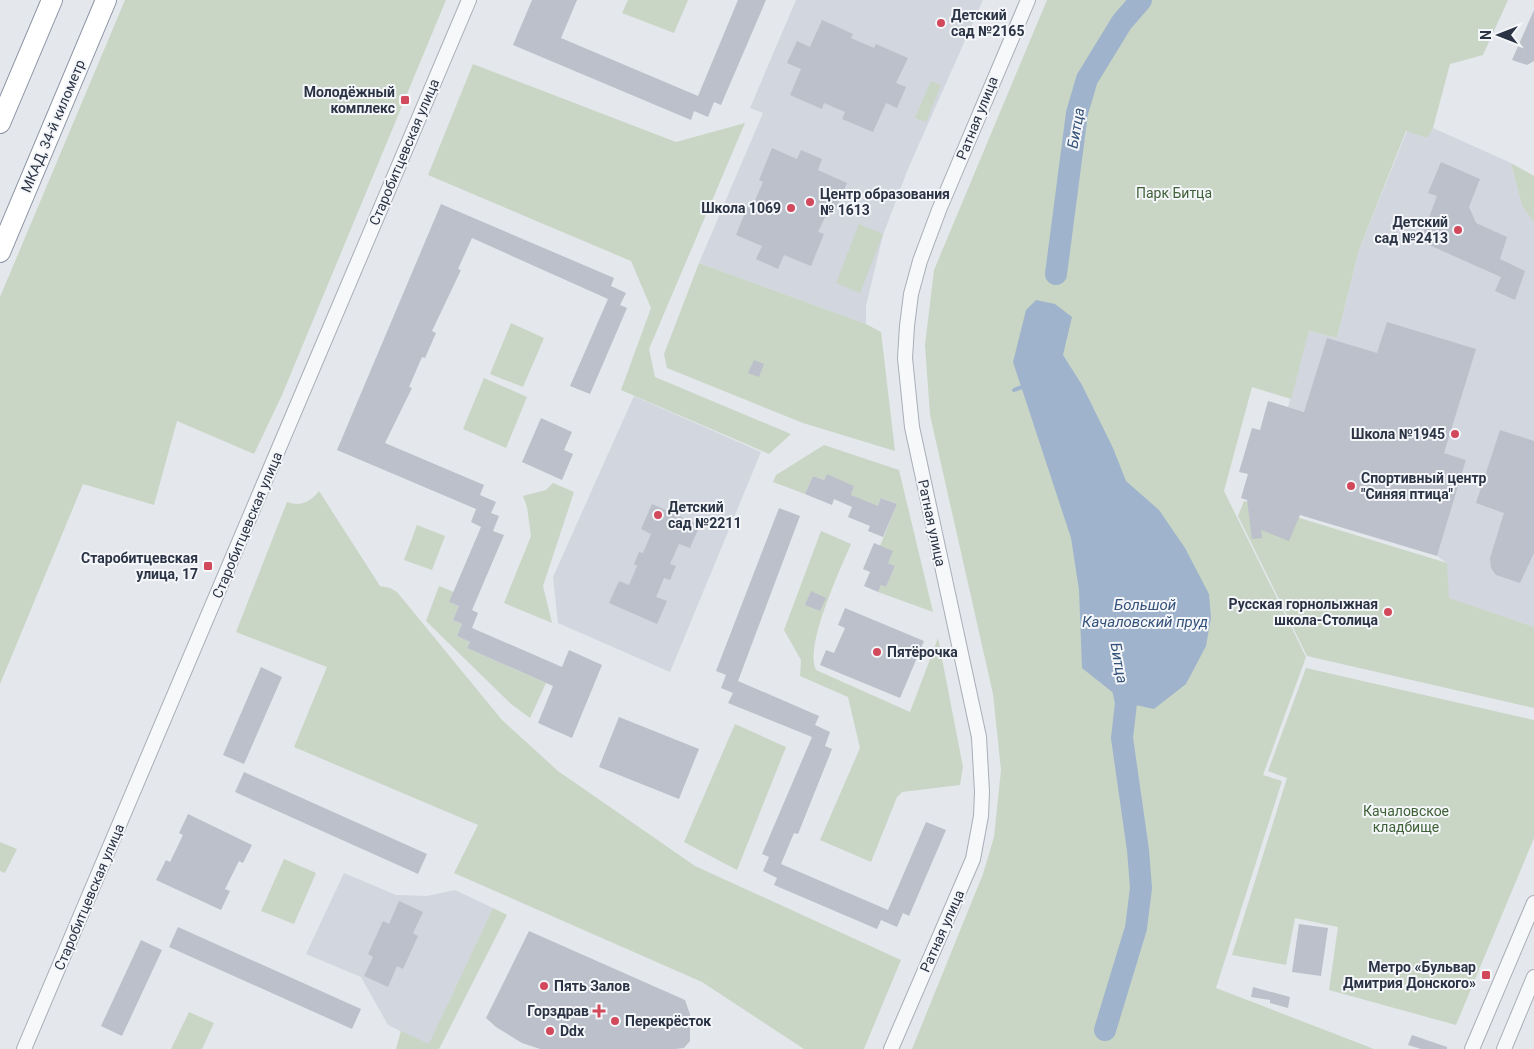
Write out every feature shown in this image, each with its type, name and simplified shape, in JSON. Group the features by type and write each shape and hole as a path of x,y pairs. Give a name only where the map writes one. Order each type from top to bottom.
{"highway":[{"path":"0,124 52,0"},
{"name":"МКАД, 34-й километр","path":"0,252 106,0"}],"street":[{"name":"Старобитцевская улица","path":"24,1049 469,0"},
{"name":"Ратная улица","path":"891,1049 970,866 977,838 982,792 979,737 912,427 906,358 908,318 920,261 939,210 1028,0"},
{"path":"1472,1049 1534,903"},
{"path":"1504,1049 1534,977"}],"shaded area":[{"path":"796,0 983,0 908,169 883,235 866,306 866,324 699,263 763,113 750,108"},
{"name":"Школа №1945","path":"1433,128 1511,163 1522,206 1534,222 1534,627 1448,598 1447,563 1437,556 1466,460 1288,407 1309,331 1337,338 1359,250 1407,131 1426,138"},
{"name":"Детский сад №2211","path":"634,396 761,452 670,672 558,623 553,577"},
{"path":"344,873 396,895 427,896 455,890 493,908 429,1045 388,1025 361,977 306,954"}],"green space":[{"path":"125,0 446,0 282,395 254,454 177,421 154,505 83,484 0,684 0,297"},
{"path":"628,0 688,0 674,33 622,13"},
{"name":"Парк Битца","path":"1047,0 1508,0 1483,55 1450,64 1433,128 1427,138 1406,131 1359,250 1337,338 1309,331 1291,399 1252,387 1224,491 1306,657 1263,775 1282,781 1216,988 1374,1049 912,1049 983,874 994,837 1001,770 993,694 930,415 925,345 934,270"},
{"path":"473,64 676,142 745,123 649,349 655,377 791,434 769,454 621,390 651,308 631,261 428,175"},
{"path":"931,81 941,85 926,122 915,118"},
{"path":"1511,163 1534,176 1534,222 1522,206"},
{"path":"859,224 883,234 860,293 836,283"},
{"path":"699,263 866,324 881,332 895,451 803,423 667,368 664,354"},
{"path":"511,323 544,338 523,387 490,374"},
{"path":"484,378 527,397 506,448 463,429"},
{"path":"824,445 899,470 933,612 878,592 881,585 886,587 895,566 888,563 880,546 897,504 882,498 878,506 849,501 854,486 827,475 824,480 813,476 805,494 773,482 776,475"},
{"path":"553,483 574,492 543,586 552,623 504,603 531,536 527,507 523,496 546,490"},
{"path":"319,491 380,586 397,592 502,720 558,771 695,866 901,960 864,1049 804,1049 702,982 454,873 478,825 294,747 327,667 236,632 287,502 305,503"},
{"name":"Русская горнолыжная школа-Столица","path":"1244,501 1447,563 1449,598 1534,627 1534,708 1307,656 1238,516"},
{"path":"417,525 445,536 432,570 404,560"},
{"path":"821,531 851,544 819,626 815,644 814,659 816,670 910,712 938,638 963,767 960,785 902,792 897,797 871,862 820,840 860,748 848,697 800,676 801,660 784,630"},
{"path":"439,586 454,592 449,602 459,606 453,620 462,624 457,636 470,642 467,648 546,683 530,718 511,704 426,621"},
{"name":"Качаловское кладбище","path":"1306,668 1534,720 1534,838 1456,1025 1329,990 1338,927 1295,918 1286,965 1232,955 1287,778 1268,771"},
{"path":"735,724 786,747 737,870 684,842"},
{"path":"0,842 17,849 5,873 0,871"},
{"path":"284,859 316,873 294,924 261,911"},
{"path":"493,908 507,915 439,1049 396,1049 401,1031 429,1044"},
{"path":"189,1012 214,1023 202,1049 171,1049"}],"water":[{"name":"Большой Качаловский пруд","path":"1036,300 1055,304 1072,317 1063,355 1082,385 1113,448 1126,481 1159,510 1185,548 1209,594 1211,618 1206,646 1186,684 1154,709 1126,703 1082,668 1079,590 1071,538 1013,362 1026,310"}],"building":[{"path":"532,0 577,0 561,38 698,96 738,0 766,0 721,105 714,102 708,117 694,111 691,120 513,45"},
{"path":"1534,10 1534,61 1527,65 1512,60"},
{"path":"822,20 853,34 851,38 874,48 876,44 908,58 896,83 906,87 897,108 886,103 873,132 842,119 845,112 824,103 822,109 790,95 801,69 787,63 797,41 810,47"},
{"name":"Школа 1069","path":"772,148 797,159 801,150 822,159 818,170 847,183 834,213 828,211 818,232 824,234 811,266 784,255 778,269 756,259 762,246 736,235 749,203 753,205 763,182 759,180"},
{"name":"Детский сад №2413","path":"1441,162 1480,179 1469,207 1476,223 1507,237 1500,259 1525,271 1515,300 1495,291 1501,277 1420,241 1437,196 1428,193"},
{"path":"441,204 614,278 611,286 626,293 620,305 627,308 590,394 570,386 608,299 472,238 458,269 461,270 432,331 436,333 425,358 422,357 409,387 412,388 385,443 484,485 480,495 496,502 491,513 499,516 493,531 504,535 472,610 478,613 472,628 562,667 569,650 602,665 572,738 538,723 553,686 467,648 470,642 457,636 462,624 453,620 459,606 449,602 481,527 471,522 476,509 337,450"},
{"path":"1387,322 1476,349 1444,453 1466,460 1437,556 1300,515 1289,541 1261,530 1262,538 1252,539 1247,500 1241,498 1248,474 1239,472 1252,428 1260,430 1268,401 1304,412 1327,338 1377,353"},
{"path":"754,360 764,364 759,377 748,373"},
{"path":"541,418 572,432 564,450 573,454 562,480 522,462"},
{"path":"1500,430 1534,441 1534,553 1520,583 1496,575 1491,568 1490,558 1504,513 1476,503"},
{"path":"827,474 854,486 851,495 878,506 881,498 897,504 883,537 868,531 870,526 848,517 852,507 834,499 832,505 805,494 813,476 824,480"},
{"path":"652,504 700,525 690,548 679,544 670,564 676,566 670,580 664,578 656,597 667,601 657,624 609,603 619,581 629,585 637,566 634,564 639,552 643,553 651,534 641,529"},
{"path":"779,508 800,516 738,681 819,716 815,725 830,732 825,746 832,749 798,834 794,833 781,864 888,910 926,822 946,830 909,916 903,913 897,927 881,920 877,929 774,885 777,878 763,871 769,857 762,854 812,737 728,703 733,693 721,688 726,675 716,671"},
{"path":"874,543 893,551 888,563 895,566 886,587 881,585 878,592 864,586 870,572 863,569"},
{"path":"811,591 826,598 820,611 805,605"},
{"name":"Пятёрочка","path":"845,608 924,641 900,698 820,665 826,650 834,653 845,628 838,625"},
{"path":"261,667 282,677 244,764 223,755"},
{"path":"619,717 699,749 679,799 599,767"},
{"path":"244,772 427,854 418,874 235,792"},
{"path":"188,814 252,845 243,863 239,861 225,889 230,891 221,910 156,880 166,860 170,862 183,835 179,833"},
{"path":"399,901 423,912 413,933 418,936 403,969 397,966 388,987 364,976 373,957 368,954 383,921 389,924"},
{"path":"1299,924 1328,928 1321,976 1292,972"},
{"path":"178,927 361,1009 352,1029 169,947"},
{"path":"529,931 685,1000 690,1014 690,1041 684,1048 675,1049 540,1049 522,1043 496,1027 486,1018"},
{"path":"141,940 162,950 122,1036 101,1026"},
{"path":"1253,987 1290,997 1288,1008 1270,1003 1270,1000 1251,997"},
{"path":"1412,1035 1447,1047 1447,1049 1421,1049 1408,1045"}],"waterway":[{"name":"Битца","path":"1056,274 1077,113 1087,79 1122,22 1141,0"},
{"path":"1014,390 1022,387"},
{"name":"Битца","path":"1105,1030 1136,928 1141,888 1138,850 1122,738 1126,703 1120,673"}],"place":[{"name":"Детский сад №2165","path":"941,23"},
{"name":"Молодёжный комплекс","path":"405,100"},
{"name":"Центр образования № 1613","path":"810,202"},
{"name":"Школа 1069","path":"791,208"},
{"name":"Детский сад №2413","path":"1458,230"},
{"name":"Школа №1945","path":"1455,434"},
{"name":"Спортивный центр \"Синяя птица\"","path":"1351,486"},
{"name":"Детский сад №2211","path":"658,515"},
{"name":"Старобитцевская улица, 17","path":"208,566"},
{"name":"Русская горнолыжная школа-Столица","path":"1388,612"},
{"name":"Пятёрочка","path":"877,652"},
{"name":"Метро «Бульвар Дмитрия Донского»","path":"1486,975"},
{"name":"Пять Залов","path":"544,986"},
{"name":"Горздрав","path":"599,1011"},
{"name":"Перекрёсток","path":"615,1021"},
{"name":"Ddx","path":"550,1031"}]}
